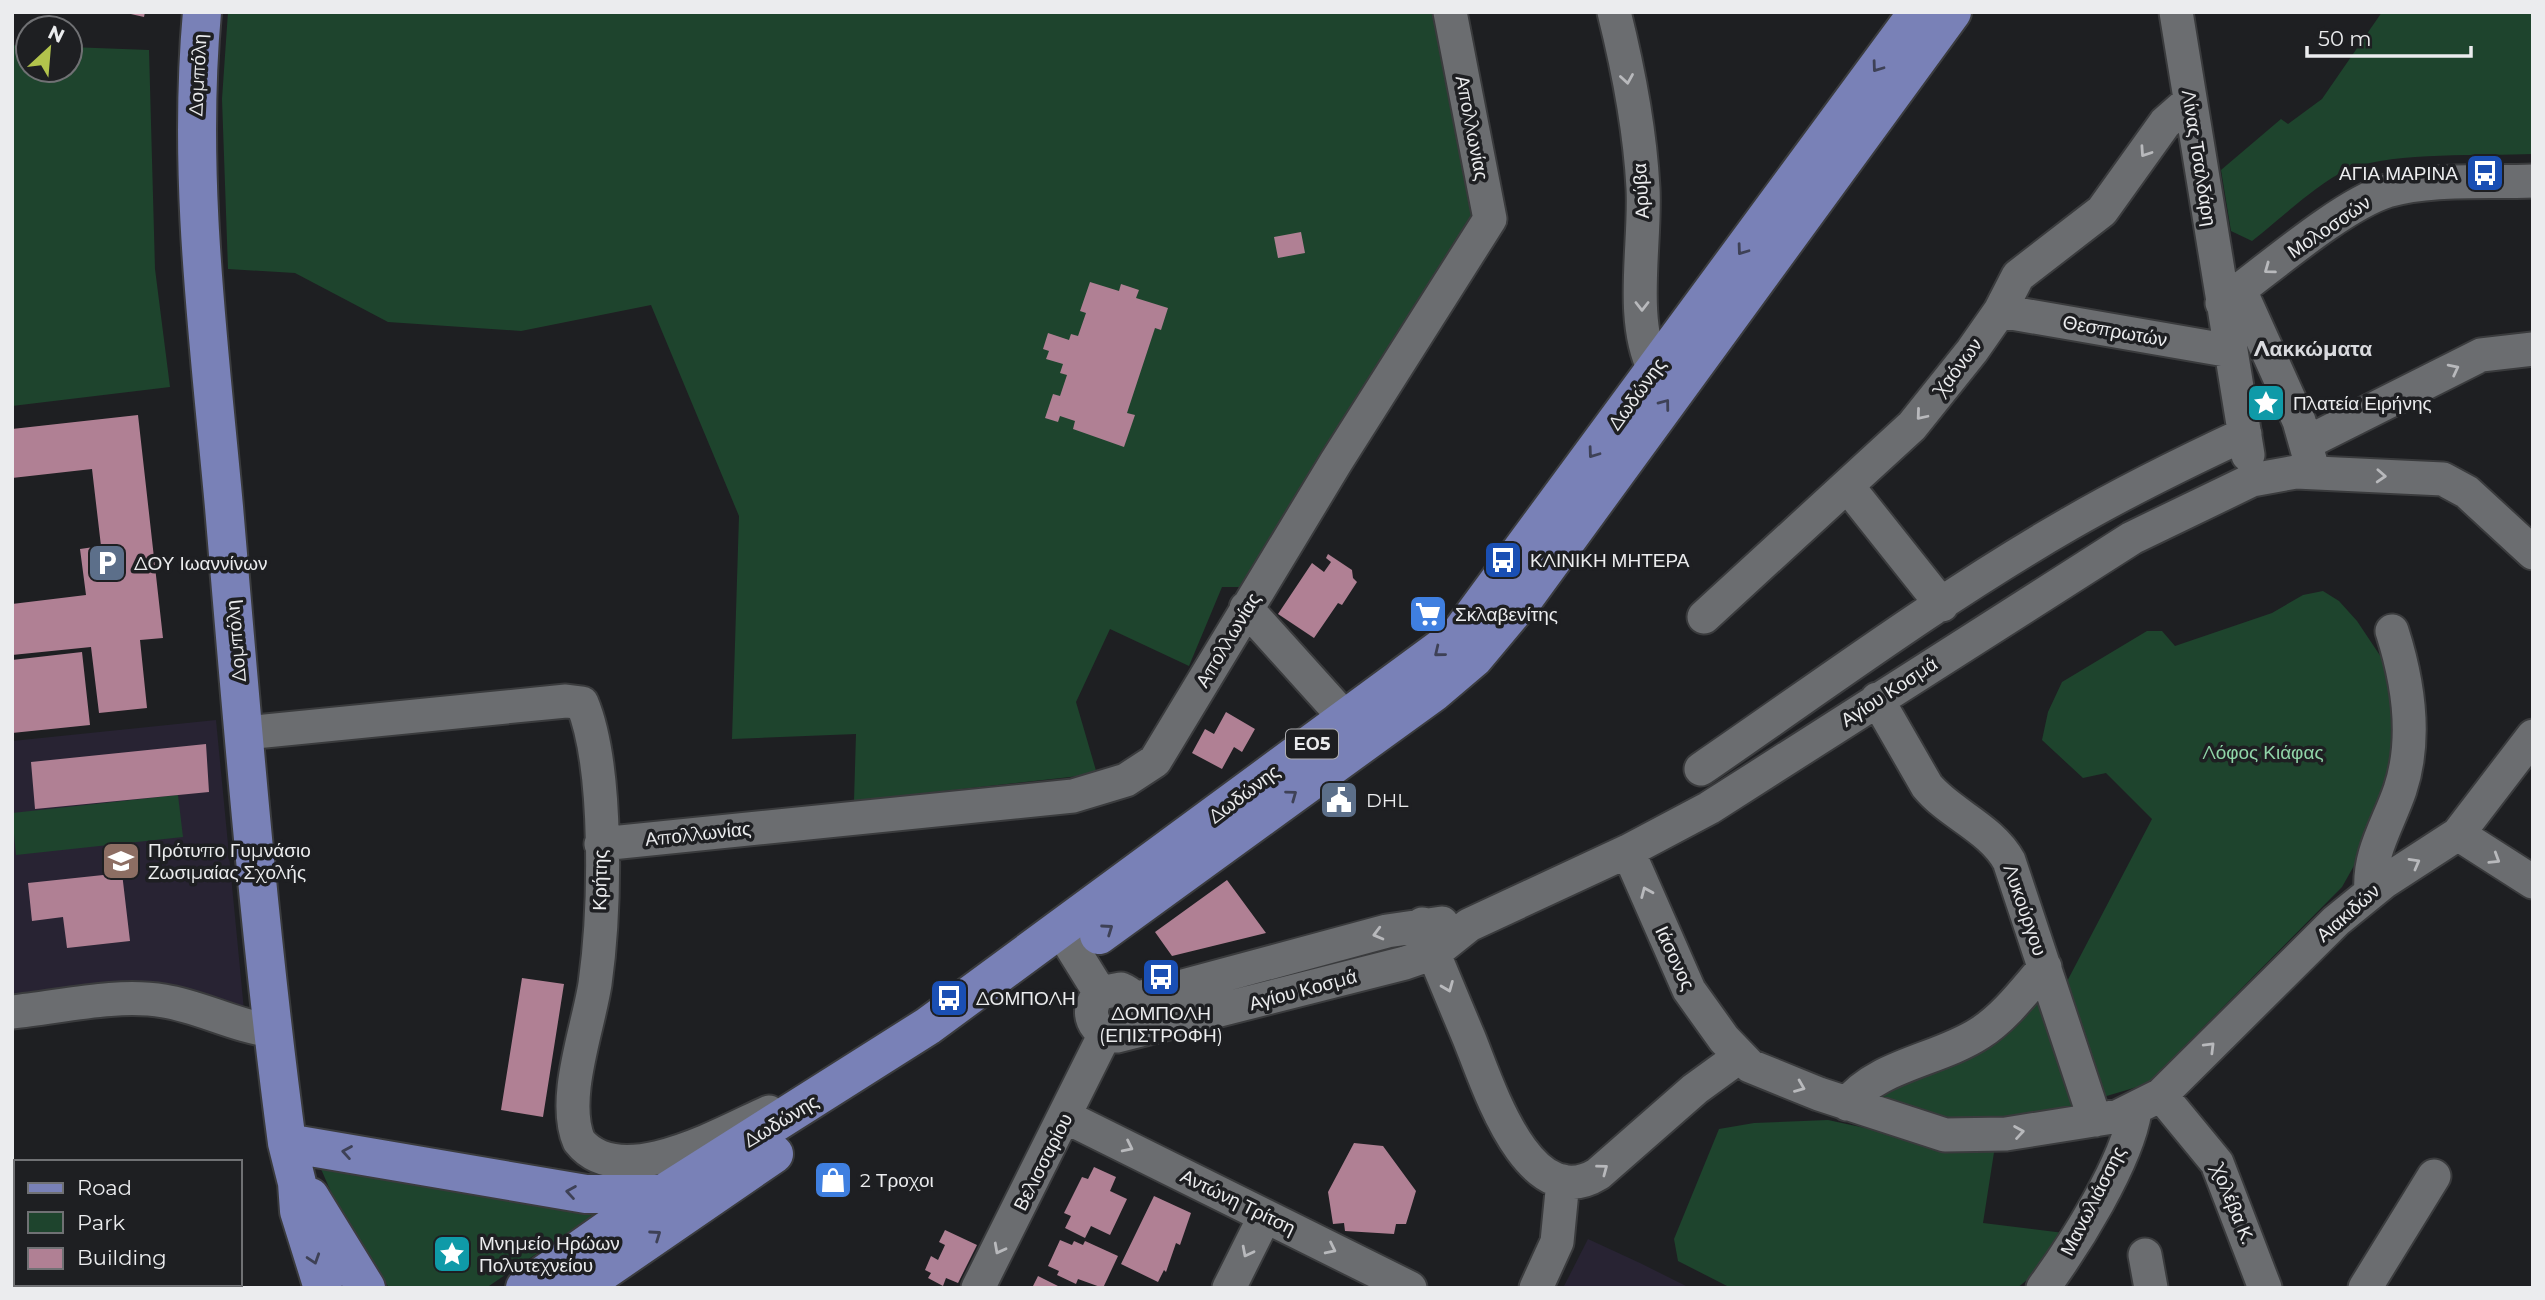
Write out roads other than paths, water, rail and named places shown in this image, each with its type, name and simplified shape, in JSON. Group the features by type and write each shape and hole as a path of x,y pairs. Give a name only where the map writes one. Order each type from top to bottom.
{"main road":[{"name":"Δομπόλη","path":"202,12 196,98 196,186 245,733 287,1143 297,1183 299,1211 323,1288"},
{"name":"Δωδώνης","path":"525,1288 663,1194 1068,941 1346,719 1414,671 1468,625 1918,12"},
{"name":"Δωδώνης","path":"579,1288 1068,941 1409,710 1474,657 1525,596 1952,12"},
{"path":"287,1143 586,1194 663,1194"},
{"path":"297,1183 306,1191 366,1288"}],"street":[{"name":"Απολλωνίας","path":"601,844 1073,796 1109,787 1138,774 1155,761 1247,608 1490,219 1450,12"},
{"name":"Αρύβα","path":"1615,12 1642,168 1643,332 1654,369"},
{"name":"Λίνας Τσαλδάρη","path":"2176,12 2190,101 2231,296"},
{"name":"Χαόνων","path":"1704,617 1849,488 1912,426 2000,311 2018,276 2102,211 2165,123 2190,101"},
{"name":"Μολοσσών","path":"2231,296 2333,222 2385,192 2416,185 2533,181"},
{"path":"2231,296 2231,351 2252,480"},
{"path":"2231,296 2299,421 2309,458 2443,479 2458,484 2533,553"},
{"name":"Θεσπρωτών","path":"2000,311 2231,351"},
{"name":"Αγίου Κοσμά","path":"1116,1034 1237,1007 1469,925 1628,850 1709,808 2132,538 2252,480 2275,474 2309,458 2481,355 2533,349"},
{"path":"1701,769 1942,605 2067,525 2146,481 2245,434"},
{"path":"1849,488 1942,605"},
{"path":"1247,608 1346,719"},
{"path":"2371,892 2372,858 2399,793 2408,749 2406,690 2392,631"},
{"name":"Λυκούργου","path":"1877,699 1927,786 2006,854 2095,1120"},
{"name":"Κρήτης","path":"245,733 575,700 582,703 594,745 601,844 595,982 573,1104 576,1133 584,1147 600,1157 613,1160 668,1156 795,1100 815,1100"},
{"name":"Αιακιδών","path":"2148,1103 2336,921 2371,892 2458,834 2533,736"},
{"path":"2458,834 2533,882"},
{"name":"Ιάσονος","path":"1628,850 1689,990 1739,1056"},
{"path":"1428,938 1507,1129 1533,1164 1563,1181 1579,1183 1598,1174 1687,1096 1739,1056 1759,1070 1847,1104 1956,1136 2006,1134 2095,1120 2148,1103"},
{"name":"Αγίου Κοσμά","path":"1135,999 1428,938"},
{"path":"1068,941 1100,993"},
{"path":"1847,1104 1870,1083 1947,1052 1982,1032 2005,1012 2045,967"},
{"path":"1121,989 1135,999 1139,1008 1138,1019 1116,1034 1096,1027 1091,1015 1093,1003 1100,993 1121,989"},
{"path":"12,1012 104,1002 163,1001 242,1026 275,1031"},
{"name":"Βελισσαρίου","path":"978,1288 1066,1117 1116,1034"},
{"name":"Μανωλιάσσης","path":"2043,1288 2093,1211 2128,1133 2148,1103"},
{"name":"Χολέβα Κ.","path":"2148,1103 2217,1163 2265,1288"},
{"name":"Αντώνη Τρίτση","path":"1066,1117 1410,1288"},
{"path":"2365,1288 2434,1176"},
{"path":"1536,1288 1559,1231 1563,1181"},
{"path":"1229,1288 1265,1216"},
{"path":"2145,1255 2151,1288"}],"place":[{"name":"ΑΓΙΑ ΜΑΡΙΝΑ","path":"2485,173"},
{"name":"Πλατεία Ειρήνης","path":"2266,403"},
{"name":"ΚΛΙΝΙΚΗ ΜΗΤΕΡΑ","path":"1503,560"},
{"name":"ΔΟΥ Ιωαννίνων","path":"107,563"},
{"name":"Σκλαβενίτης","path":"1428,614"},
{"name":"DHL","path":"1339,800"},
{"name":"Πρότυπο Γυμνάσιο Ζωσιμαίας Σχολής","path":"121,861"},
{"name":"ΔΟΜΠΟΛΗ (ΕΠΙΣΤΡΟΦΗ)","path":"1161,977"},
{"name":"ΔΟΜΠΟΛΗ","path":"949,998"},
{"name":"2 Τροχοι","path":"833,1180"},
{"name":"Μνημείο Ηρώων Πολυτεχνείου","path":"452,1254"}],"district":[{"name":"Λακκώματα","path":"2313,348"}],"park label":[{"name":"Λόφος Κιάφας","path":"2263,752"}]}
